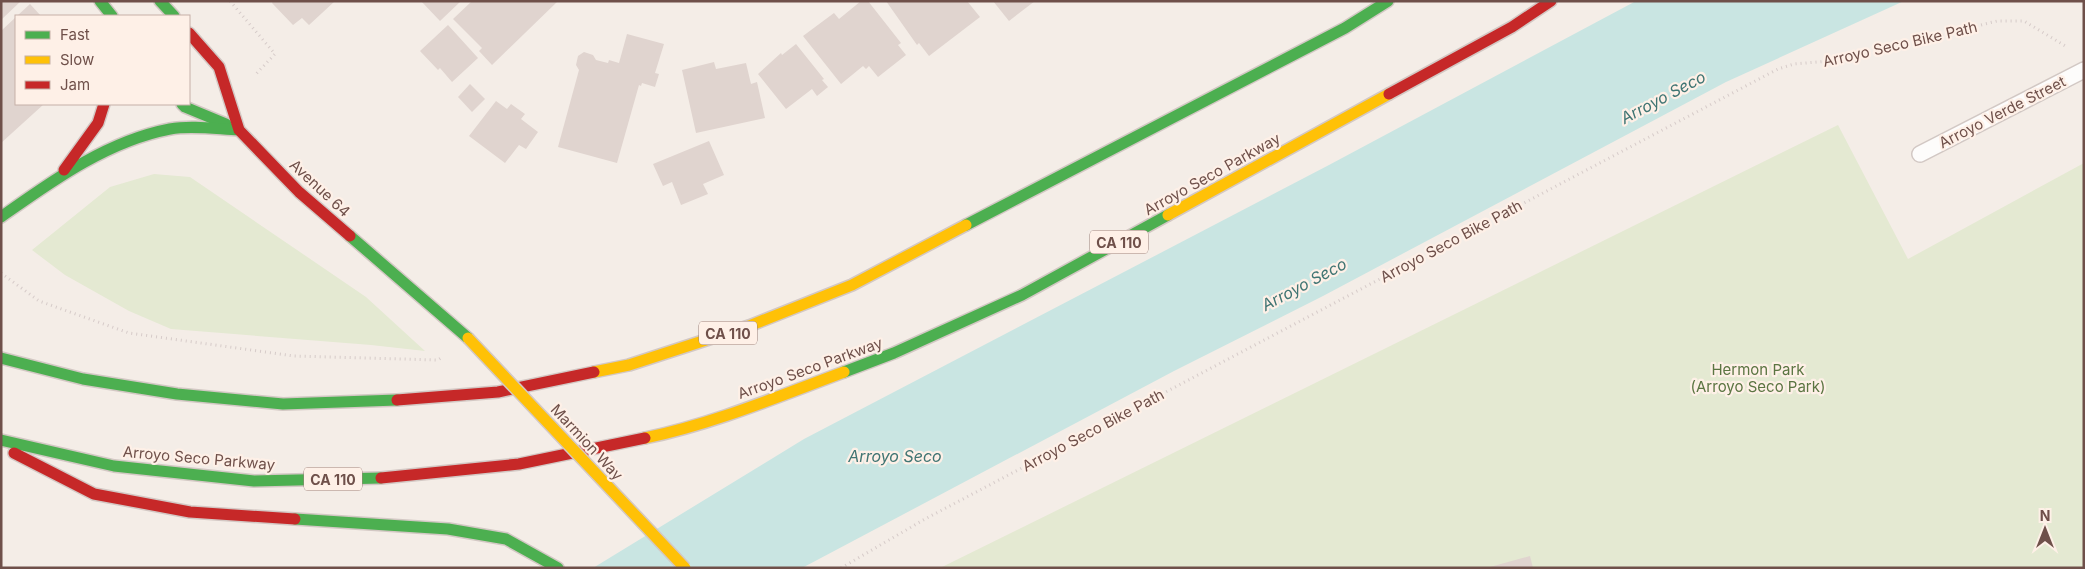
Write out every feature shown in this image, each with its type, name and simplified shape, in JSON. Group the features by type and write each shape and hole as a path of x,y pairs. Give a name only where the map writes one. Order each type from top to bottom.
{"main road":[{"path":"100,1 111,15"},
{"path":"160,1 173,15"},
{"name":"CA 110","path":"1,358 83,378 177,394 284,404 377,402 498,392 629,365 750,326 852,285 1345,28 1388,1"},
{"name":"Arroyo Seco Parkway","path":"1,440 114,466 254,481 384,478 519,464 665,434 764,402 894,353 1022,295 1503,32 1551,1"},
{"name":"Avenue 64","path":"190,34 219,67 238,130 299,192 468,338"},
{"path":"61,174 98,123 104,105"},
{"path":"183,105 238,130"},
{"path":"1,216 61,174 131,140 172,129 238,130"},
{"name":"Marmion Way","path":"468,338 685,568"},
{"path":"1,447 94,494 190,512 448,529 506,540 558,568"}],"lane":[{"name":"Arroyo Verde Street","path":"1920,154 2084,70"}],"path":[{"path":"230,1 275,54 230,101"},
{"name":"Arroyo Seco Bike Path","path":"841,568 925,519 1778,68 1794,64 1841,60 1997,21 2024,21 2068,48"},
{"path":"1,273 39,301 129,333 294,356 438,360 468,338"}],"green space":[{"name":"Hermon Park (Arroyo Seco Park)","path":"1838,125 1908,259 2084,163 2084,568 940,568"},
{"path":"154,174 190,177 366,297 425,351 171,329 129,311 65,275 32,250 110,187"}],"water":[{"name":"Arroyo Seco","path":"1636,1 1904,1 1726,82 1323,296 1174,371 802,568 593,568 804,439 1329,165"}],"building":[{"path":"1,1 21,1 1,20"},
{"path":"273,1 335,1 309,25 302,18 293,25 272,3"},
{"path":"421,1 461,1 440,21"},
{"path":"472,1 558,1 492,65 479,51 482,48 453,19"},
{"path":"861,1 868,1 901,43 898,45 906,55 878,77 869,66 866,69 863,66 841,84 803,36 834,13 839,19"},
{"path":"886,1 967,1 980,17 929,56 919,43 917,45"},
{"path":"993,1 1035,1 1009,21"},
{"path":"30,4 40,15 18,15"},
{"path":"15,18 15,105 43,105 1,143 1,31"},
{"path":"448,25 478,58 452,82 440,68 438,70 420,51"},
{"path":"627,34 664,44 655,73 659,74 655,87 642,83 641,86 639,85 617,163 558,147 579,70 576,65 578,56 584,52 593,55 596,60 608,63 609,60 619,63"},
{"path":"796,44 824,79 822,80 828,87 817,96 812,89 786,109 758,74 781,53 782,55"},
{"path":"714,62 716,69 746,63 751,84 757,82 765,118 696,133 682,70"},
{"path":"470,84 485,99 472,112 458,97"},
{"path":"496,101 507,109 511,104 525,114 521,119 538,132 526,149 519,145 505,163 469,136"},
{"path":"709,141 724,175 703,184 708,194 681,205 672,182 663,186 653,164"},
{"path":"1530,556 1533,568 1490,568 1490,567"}],"traffic: fast":[{"path":"100,1 111,15"},
{"path":"160,1 173,15"},
{"path":"966,225 1345,28 1388,1"},
{"path":"183,105 226,124"},
{"path":"1,217 60,176 124,143 147,135 178,128 196,127 239,130"},
{"path":"844,372 894,353 1022,295 1168,215"},
{"path":"350,236 468,338"},
{"path":"1,358 83,379 177,394 283,404 397,400"},
{"path":"1,440 114,466 254,481 381,478"},
{"path":"295,519 448,529 506,539 558,568"}],"traffic: slow":[{"path":"1168,215 1389,94"},
{"path":"594,372 629,365 749,326 852,285 966,225"},
{"path":"468,338 685,568"},
{"path":"645,438 721,417 844,372"}],"traffic: jam":[{"path":"1389,94 1512,27 1551,1"},
{"path":"190,34 219,67 239,130 299,192 350,236"},
{"path":"64,170 98,123 104,105"},
{"path":"397,400 498,392 594,372"},
{"path":"381,478 519,464 645,438"},
{"path":"14,453 94,494 190,512 295,519"}]}
